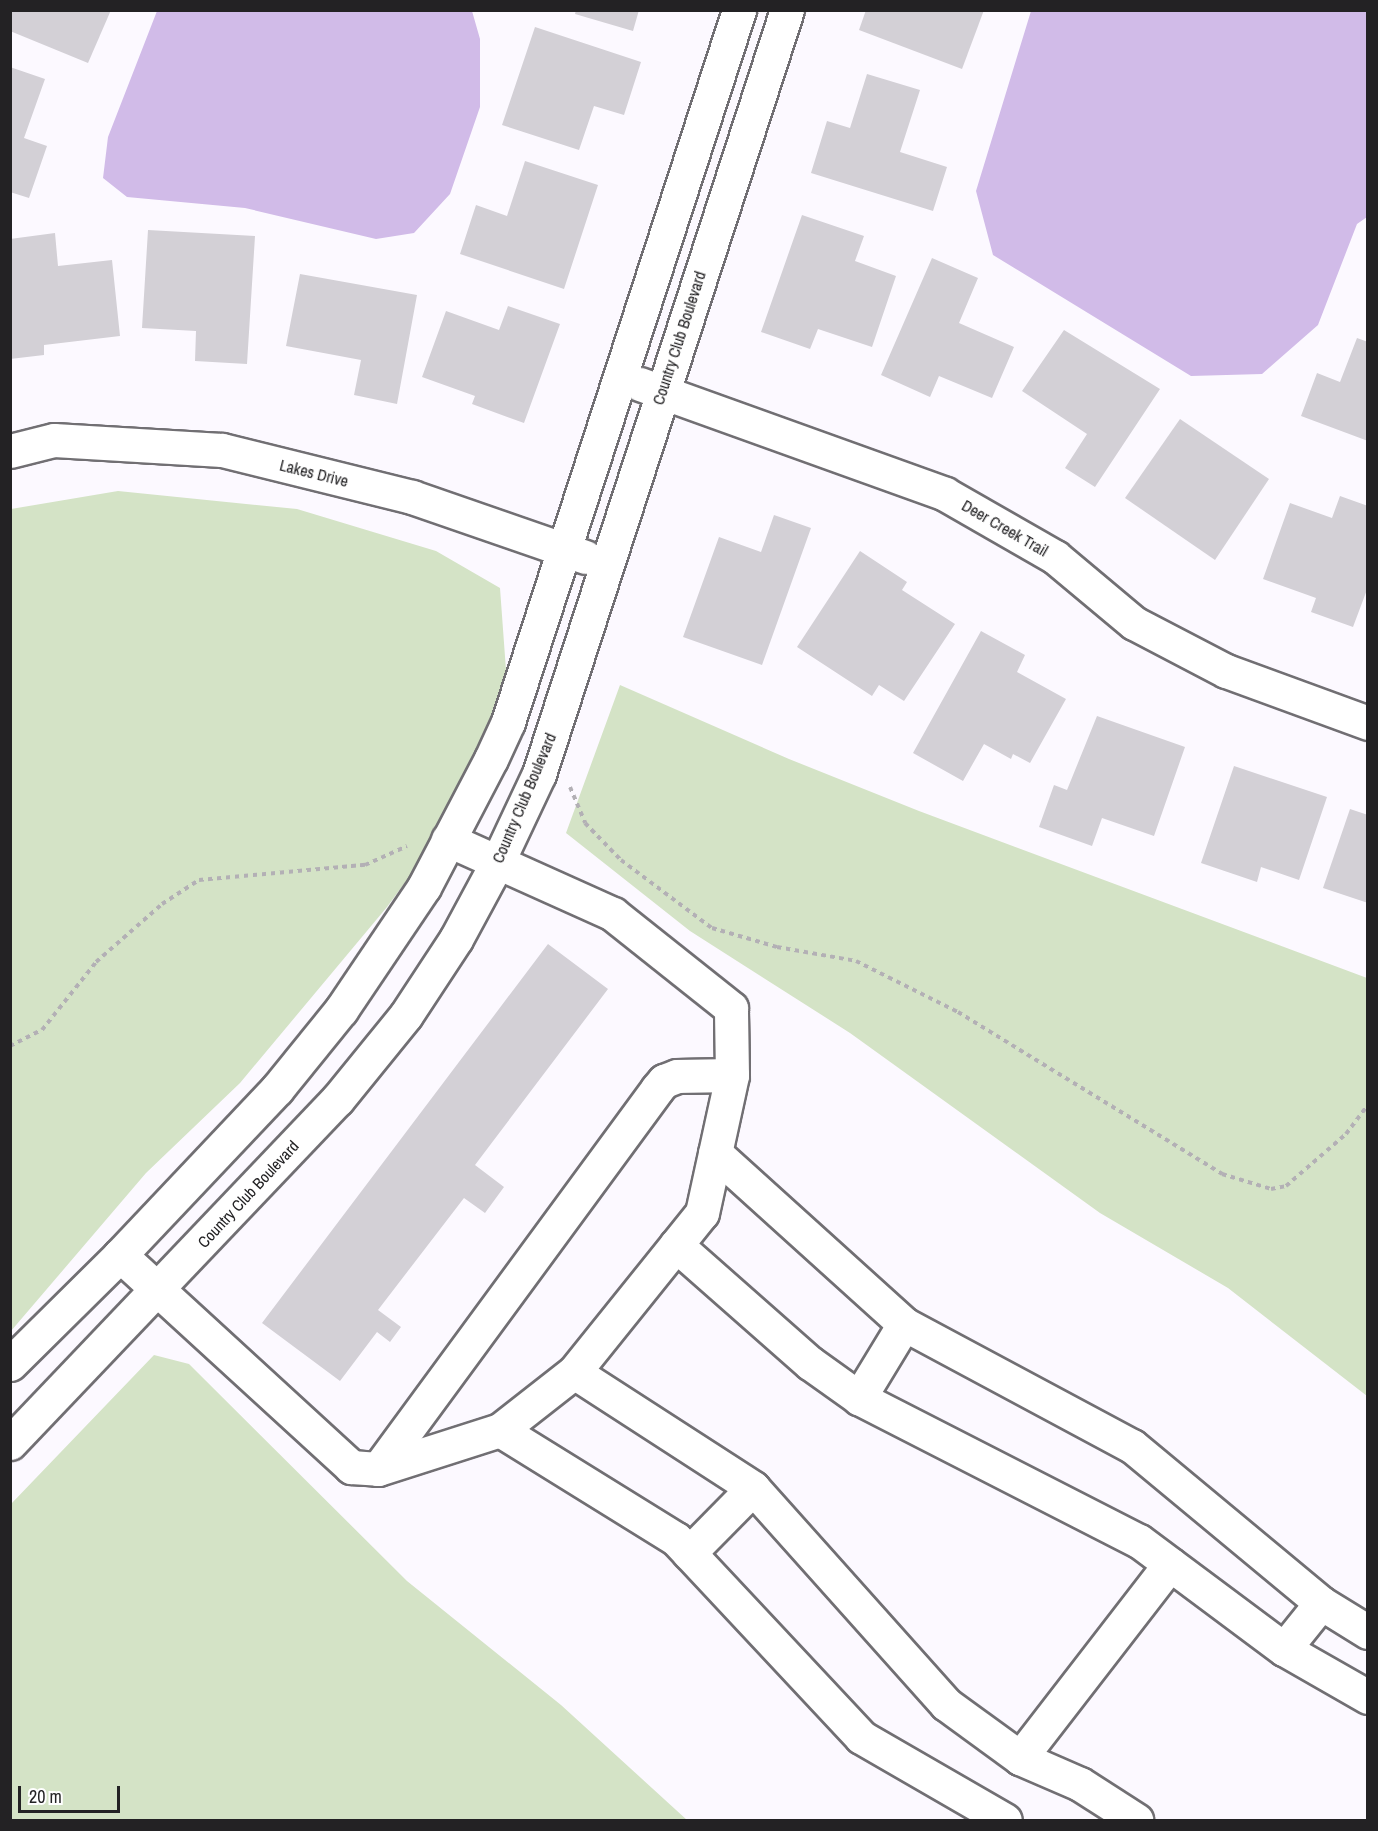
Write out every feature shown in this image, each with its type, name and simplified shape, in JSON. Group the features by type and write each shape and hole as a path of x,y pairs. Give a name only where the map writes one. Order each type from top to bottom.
{"street":[{"path":"10,1364 120,1255 277,1089 341,1010 424,887 508,722 739,10"},
{"name":"Country Club Boulevard","path":"10,1443 337,1100 406,1015 456,939 498,861 539,774 787,10"},
{"name":"Deer Creek Trail","path":"619,377 945,494 1055,557 1134,623 1226,670 1368,723"},
{"name":"Lakes Drive","path":"10,451 54,440 222,450 412,497 607,564"},
{"path":"120,1255 351,1467 378,1469 500,1430 574,1372 702,1213 732,1075 731,1008 613,914 448,840"},
{"path":"378,1469 664,1081 677,1076 732,1075"},
{"path":"715,1153 904,1324 1132,1446 1321,1603 1368,1632"},
{"path":"676,1245 810,1364 859,1398 1139,1541 1284,1649 1368,1697"},
{"path":"859,1398 904,1324"},
{"path":"574,1372 753,1488 946,1704 1020,1758 1080,1784 1136,1821"},
{"path":"500,1430 676,1539 861,1737 1005,1821"},
{"path":"689,1553 753,1488"},
{"path":"1020,1758 1170,1564"},
{"path":"1284,1649 1321,1603"}],"green space":[{"path":"118,491 297,509 436,551 500,588 507,684 464,802 387,907 240,1083 146,1173 11,1331 11,509"},
{"path":"620,685 789,759 919,811 1367,978 1367,1396 1228,1288 1100,1213 850,1033 690,931 566,833"},
{"path":"154,1355 189,1364 407,1581 561,1705 687,1820 11,1820 11,1504"}],"shaded area":[{"path":"157,11 472,11 480,39 480,107 450,194 414,233 376,239 245,208 127,197 103,178 108,137"},
{"path":"1031,11 1367,11 1367,217 1357,224 1318,325 1262,374 1191,376 993,255 976,191"}],"building":[{"path":"10,10 111,10 88,63 10,31"},
{"path":"576,10 639,10 633,31 575,14"},
{"path":"866,10 984,10 962,69 859,30"},
{"path":"535,27 641,62 624,115 594,106 579,150 502,125"},
{"path":"10,67 45,79 24,138 47,146 29,198 10,192"},
{"path":"867,74 920,90 900,152 947,167 933,211 811,173 827,121 850,128"},
{"path":"525,161 598,185 564,289 460,254 476,205 507,216"},
{"path":"802,215 864,236 855,261 896,276 872,347 818,329 810,349 761,332"},
{"path":"148,230 255,236 247,364 195,361 196,331 142,328"},
{"path":"55,233 58,266 112,260 120,336 44,345 44,355 10,359 10,239"},
{"path":"932,258 978,278 959,323 1014,347 992,398 939,376 930,397 881,375"},
{"path":"300,274 417,295 397,404 354,395 361,360 286,346"},
{"path":"508,306 560,324 524,423 472,404 475,396 422,377 446,311 499,330"},
{"path":"1064,330 1160,389 1095,487 1065,468 1087,434 1022,391"},
{"path":"1357,338 1368,342 1368,441 1301,416 1317,373 1340,382"},
{"path":"1180,419 1269,479 1215,560 1125,498"},
{"path":"1340,496 1368,506 1368,587 1353,627 1311,612 1316,598 1263,579 1290,503 1332,518"},
{"path":"774,515 811,528 762,665 683,637 719,537 761,552"},
{"path":"860,551 907,582 902,590 955,624 904,701 879,685 872,696 797,647"},
{"path":"981,631 1025,655 1017,672 1066,699 1030,763 1013,754 1011,759 984,744 963,781 913,753"},
{"path":"1097,716 1185,747 1154,836 1102,818 1092,846 1039,827 1054,785 1067,790"},
{"path":"1234,766 1327,797 1299,880 1261,867 1257,882 1201,863"},
{"path":"1350,809 1368,815 1368,903 1323,888"},
{"path":"548,944 608,989 475,1165 504,1187 485,1213 464,1198 378,1310 401,1327 390,1342 377,1332 340,1381 262,1323"}]}
